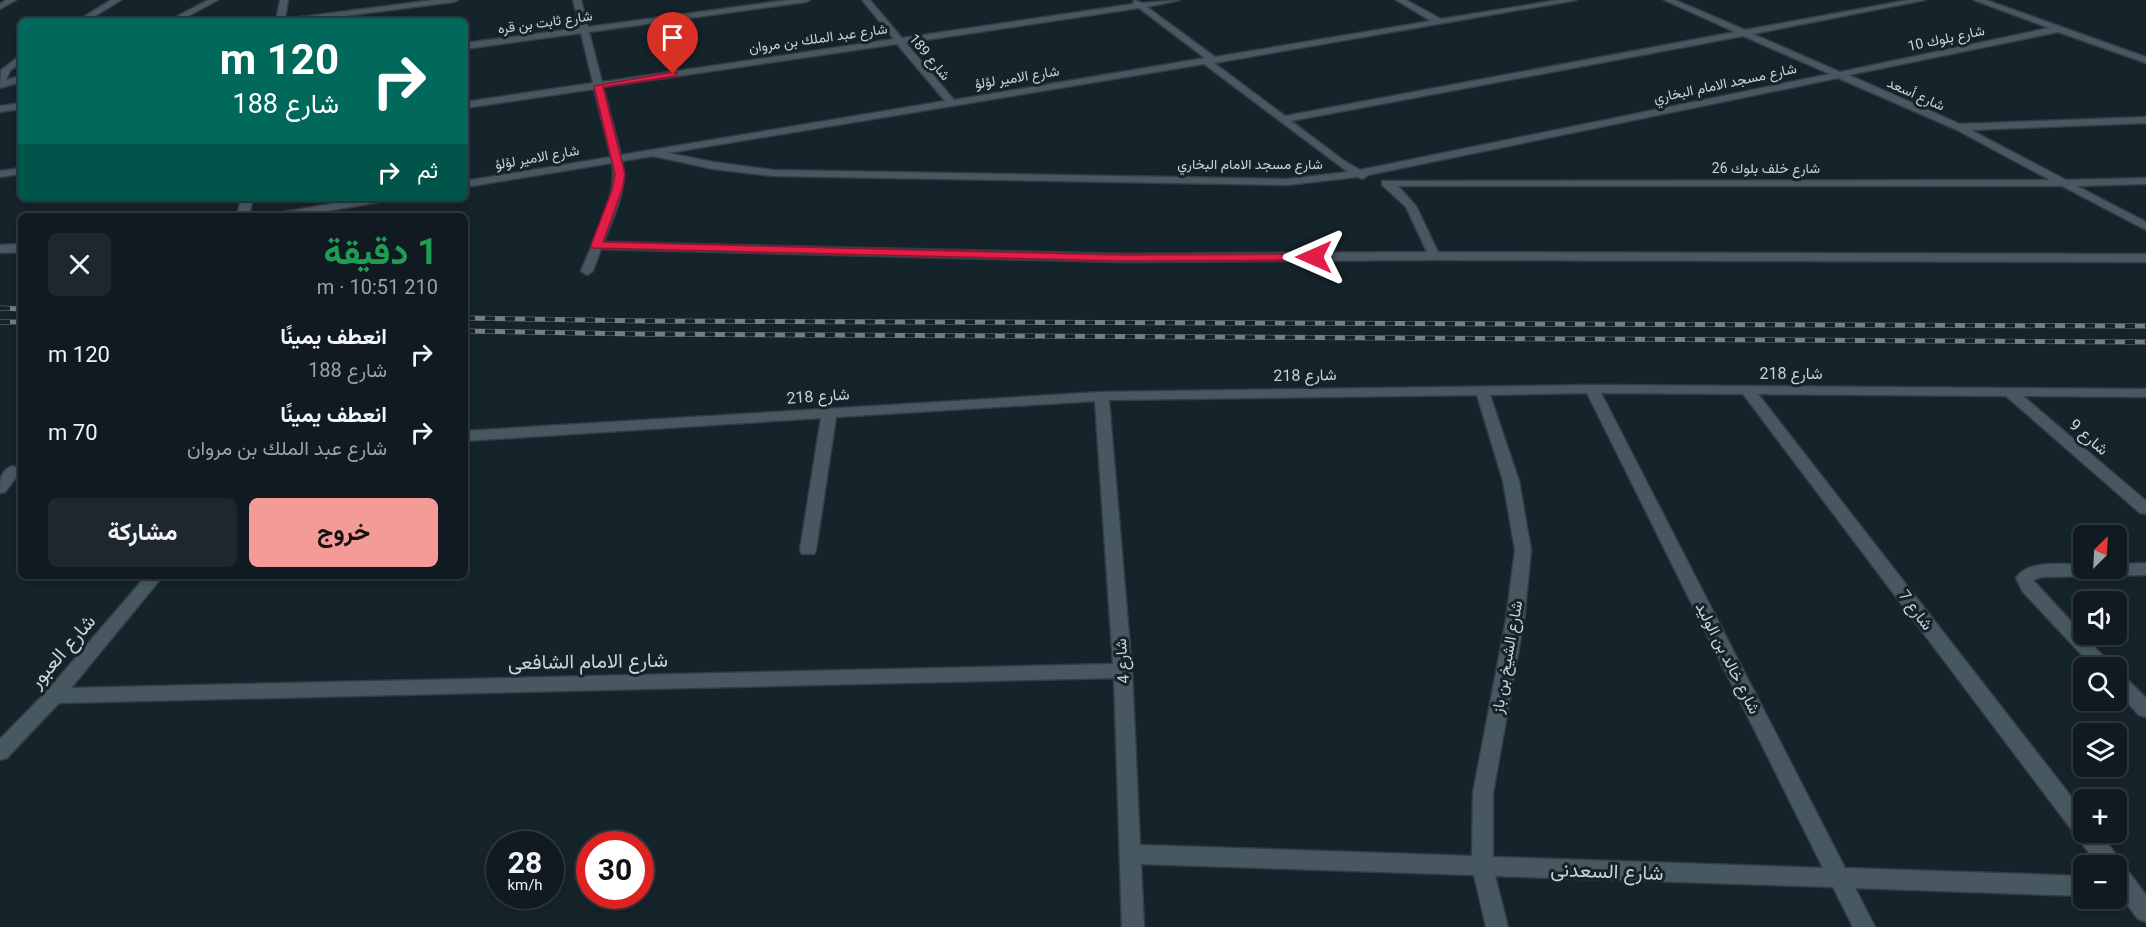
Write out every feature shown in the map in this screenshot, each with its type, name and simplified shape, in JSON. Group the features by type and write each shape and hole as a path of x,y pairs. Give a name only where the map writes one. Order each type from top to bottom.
{"street":[{"path":"0,7 12,0"},
{"path":"86,18 117,0"},
{"path":"178,18 214,0"},
{"path":"281,18 284,0"},
{"path":"309,18 454,0"},
{"path":"577,0 620,174 617,190 587,271"},
{"name":"شارع ثابت بن قره","path":"468,46 806,0"},
{"name":"شارع 189","path":"866,0 951,103"},
{"name":"شارع عبد الملك بن مروان","path":"468,105 900,41 1137,3 1176,0"},
{"path":"1400,0 1439,22"},
{"name":"شارع الامير لؤلؤ","path":"468,184 1573,0"},
{"name":"شارع أسعد","path":"1668,0 1959,127 2146,226"},
{"path":"1285,119 1921,0"},
{"path":"1978,0 2146,60"},
{"path":"1137,3 1359,175 1386,183 1404,195 1434,256"},
{"name":"شارع بلوك 10","path":"1839,74 2058,29"},
{"path":"0,84 6,70 18,60"},
{"name":"شارع مسجد الامام البخاري","path":"654,153 719,168 773,173 1287,182 1359,175 1839,74"},
{"path":"0,84 18,81"},
{"path":"0,109 18,106"},
{"path":"1959,127 2146,120"},
{"path":"0,174 18,171"},
{"name":"شارع خلف بلوك 26","path":"1386,183 2066,183 2146,180"},
{"path":"296,213 367,201"},
{"path":"596,245 1123,258 1434,256 2146,258"},
{"path":"0,249 18,248"},
{"name":"شارع 218","path":"468,436 1102,396 1592,389 2146,393"},
{"name":"شارع خالد بن الوليد","path":"1592,389 1864,927"},
{"name":"شارع الشيخ بن باز","path":"1482,390 1511,482 1523,550 1515,620 1483,793 1482,866 1497,927"},
{"name":"شارع 7","path":"1748,391 2073,815"},
{"name":"شارع 9","path":"2008,391 2146,509"},
{"name":"شارع 4","path":"1102,396 1123,671 1133,927"},
{"path":"808,550 829,413"},
{"path":"0,488 11,471"},
{"path":"2095,657 2029,588 2024,578 2031,573 2042,571 2146,568"},
{"name":"شارع العبور","path":"0,752 54,696 152,579"},
{"name":"شارع الامام الشافعى","path":"54,696 1123,671"},
{"path":"2127,690 2146,710"},
{"path":"2094,843 2104,855"},
{"name":"شارع السعدنى","path":"1131,854 2073,886"},
{"path":"2127,889 2146,912"}],"railway":[{"path":"0,308 18,309"},
{"path":"468,318 645,321 2146,326"},
{"path":"0,322 18,322"},
{"path":"468,331 638,334 2146,342"}],"route":[{"path":"673,74 598,86 620,174 617,190 596,245 1123,258 1314,257"}]}
